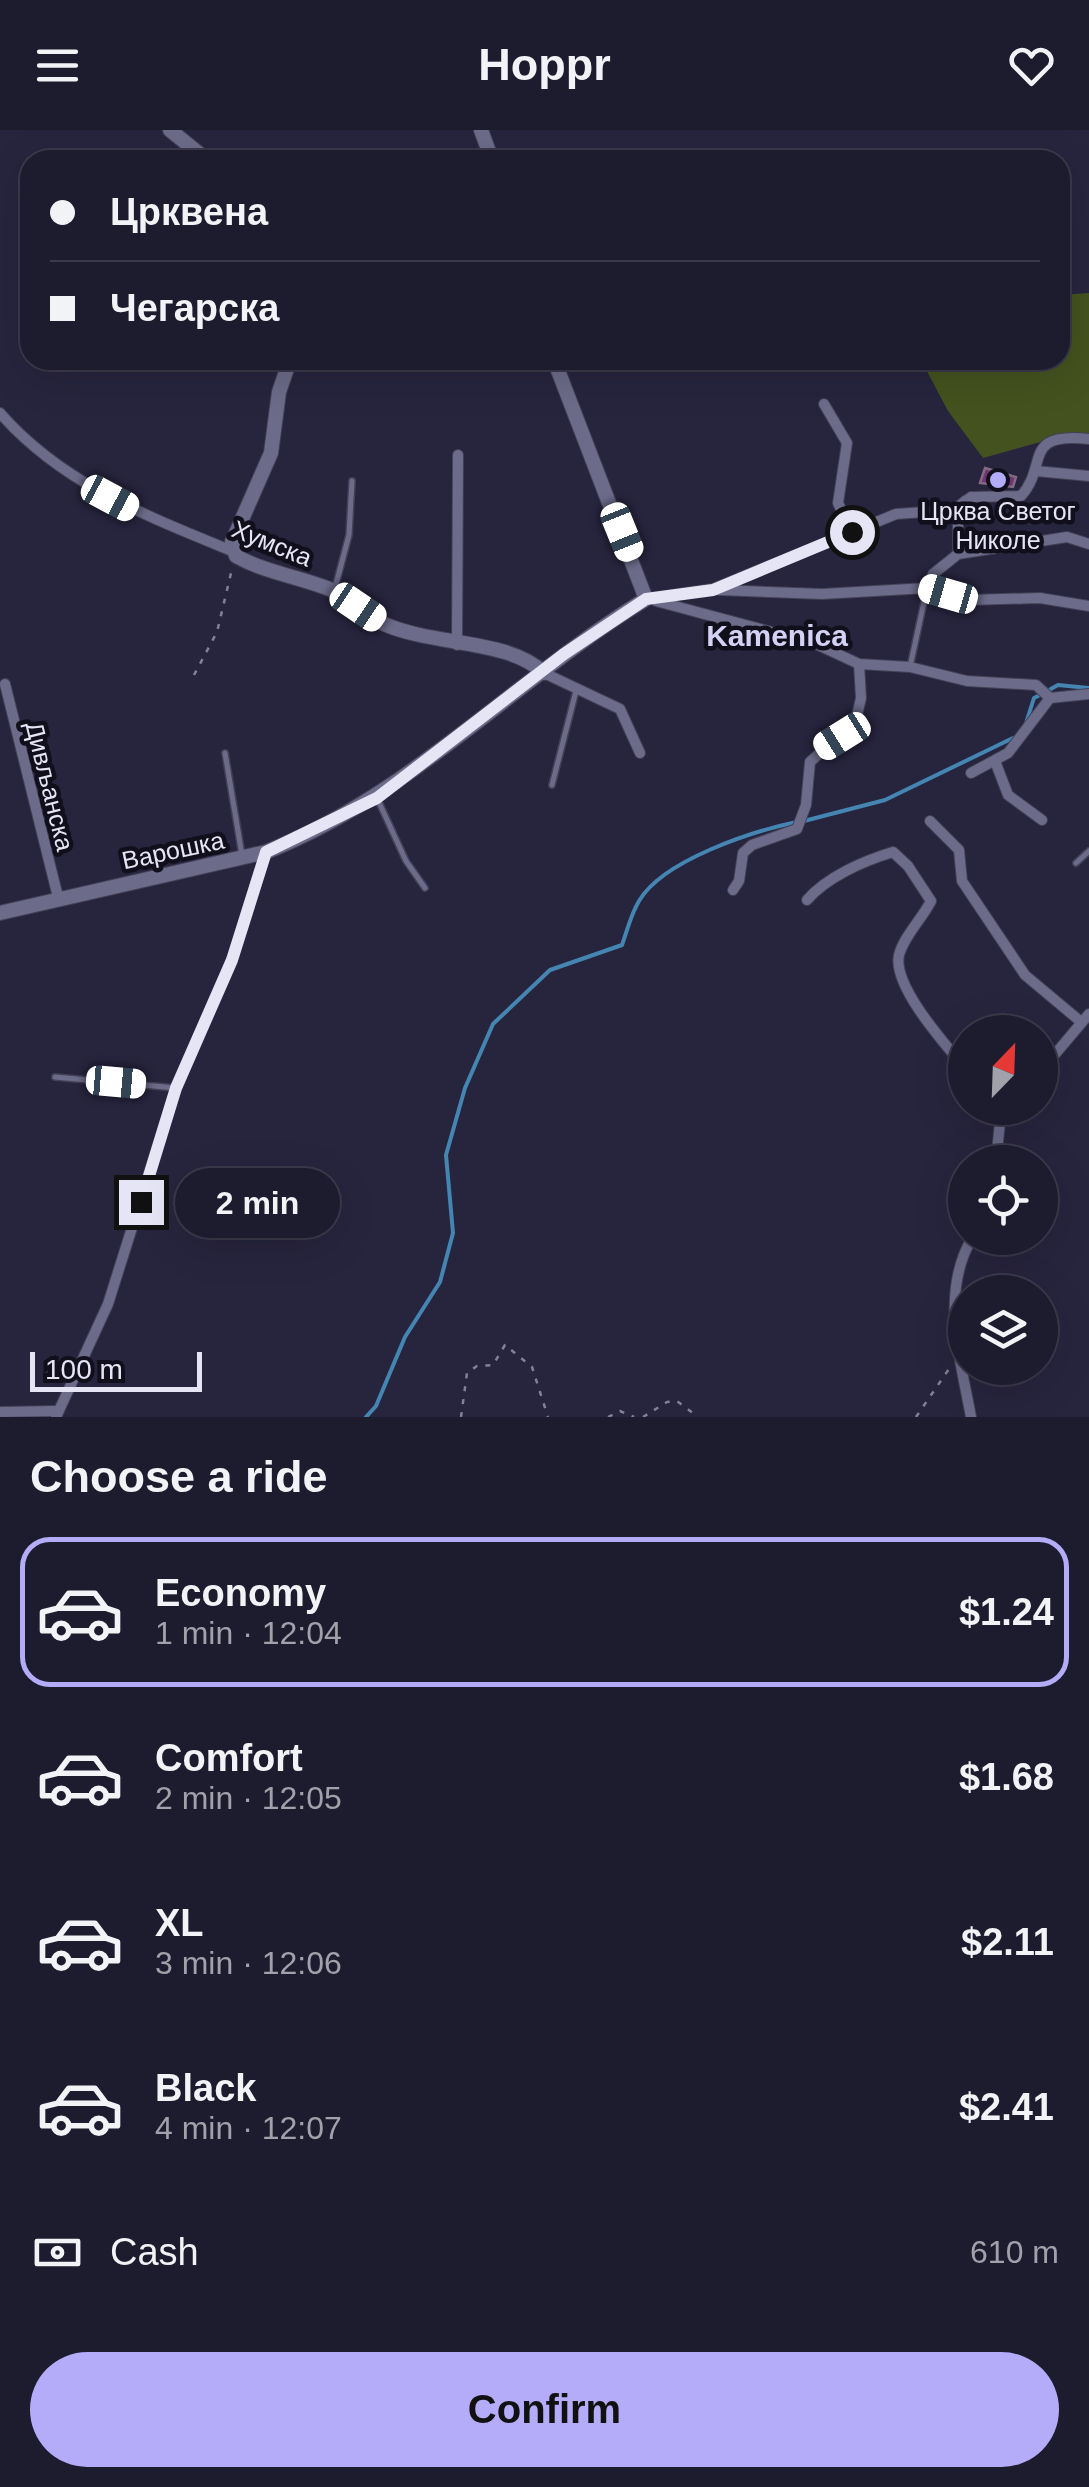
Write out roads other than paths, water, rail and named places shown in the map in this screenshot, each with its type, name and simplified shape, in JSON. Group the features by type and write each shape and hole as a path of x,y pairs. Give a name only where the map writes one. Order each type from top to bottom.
{"street":[{"path":"170,130 195,150"},
{"path":"234,553 235,532 271,453 279,392 287,370"},
{"path":"558,370 646,599"},
{"path":"824,404 847,443 838,503 852,532"},
{"name":"Хумска","path":"0,413 84,485 136,512 334,591 382,623 457,645 510,652 528,658 544,673"},
{"path":"713,590 896,514 953,510 965,499 1020,496 1036,472 1034,460 1043,447 1076,438 1089,439"},
{"path":"457,645 458,455"},
{"path":"1036,472 1089,476"},
{"path":"958,554 958,523 965,499"},
{"path":"927,588 933,574 958,554 1068,537 1089,544"},
{"path":"646,599 713,590 822,594 927,588 970,600 1040,598 1089,606"},
{"path":"646,599 728,616 754,628 816,644 860,664 910,666 968,681 1036,685 1050,698 1089,694"},
{"name":"Варошка","path":"0,913 266,852 377,798 564,654 646,599"},
{"path":"733,890 743,854 752,845 797,829 806,805 810,762 856,720 861,698 860,664"},
{"path":"544,673 620,709 640,753"},
{"name":"Дивљанска","path":"6,684 58,898"},
{"path":"971,774 1025,737 1050,698"},
{"path":"995,760 1008,795 1042,820"},
{"path":"930,820 960,850 962,881 1025,975 1085,1018 1058,1050"},
{"path":"0,1412 57,1414 108,1304 176,1088 232,960 266,852"},
{"path":"807,900 819,886 893,852 908,866 931,901 902,946 898,961 903,982 948,1044"},
{"path":"963,1255 953,1295 970,1417"}],"lane":[{"path":"334,591 349,535 352,481"},
{"path":"910,666 927,588"},
{"path":"552,785 566,716 577,688"},
{"path":"225,753 243,858"},
{"path":"377,798 406,861 425,888"},
{"path":"1076,863 1089,851"},
{"path":"55,1077 176,1088"}],"waterway":[{"path":"1049,690 1058,685 1089,688"},
{"path":"1026,723 1034,698 1042,694"},
{"path":"804,821 885,800 1013,738"},
{"path":"366,1417 376,1406 405,1337 440,1282 453,1233 446,1155 465,1088 493,1024 550,970 622,945 639,901 668,873 734,840 797,822"}],"place":[{"name":"Црква Светог Николе","path":"998,480"}],"district":[{"name":"Kamenica","path":"777,636"}]}
